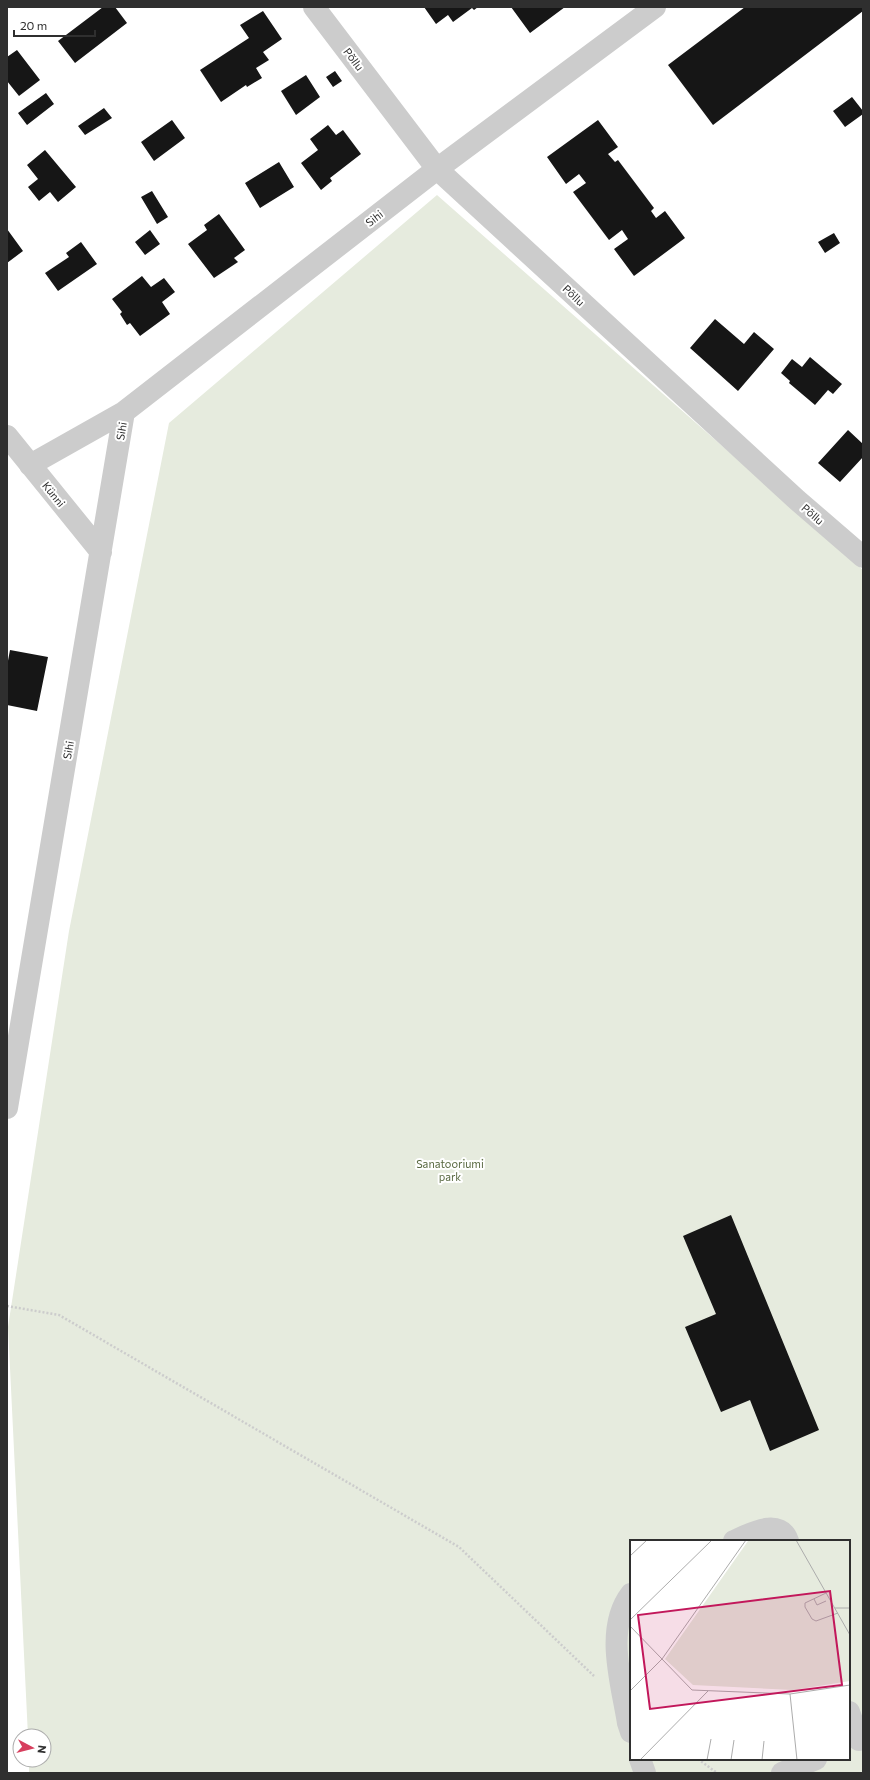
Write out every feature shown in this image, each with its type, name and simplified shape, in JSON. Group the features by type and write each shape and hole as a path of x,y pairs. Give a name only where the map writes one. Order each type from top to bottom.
{"street":[{"name":"Põllu","path":"314,7 437,170 797,500 863,557"},
{"name":"Sihi","path":"7,1108 124,412 437,170 655,7"},
{"path":"30,465 124,412"},
{"name":"Künni","path":"7,436 101,552"},
{"path":"736,1540 763,1529 779,1530 787,1537 788,1540"},
{"path":"630,1596 618,1618 616,1648 630,1729"},
{"path":"850,1716 857,1741"},
{"path":"640,1760 645,1773"},
{"path":"782,1773 814,1760"}],"path":[{"path":"7,1306 59,1315 459,1547 596,1678"},
{"path":"699,1760 717,1773"}],"green space":[{"name":"Sanatooriumi park","path":"437,195 863,570 863,1773 29,1773 29,1768 52,1768 52,1728 28,1728 8,1327 69,931 169,423"}],"building":[{"path":"103,7 115,7 127,23 75,63 58,41"},
{"path":"424,7 478,7 474,10 472,8 453,22 448,15 436,24"},
{"path":"511,7 565,7 530,33"},
{"path":"745,7 863,7 863,11 713,125 668,65"},
{"path":"263,11 282,39 263,52 269,60 256,68 262,78 247,87 246,85 221,102 200,70 249,38 240,25"},
{"path":"17,50 40,80 19,96 7,81 7,57"},
{"path":"335,71 342,81 333,87 326,77"},
{"path":"306,75 320,97 296,115 281,91"},
{"path":"46,93 54,104 27,125 18,113"},
{"path":"852,97 863,111 863,114 845,127 833,111"},
{"path":"104,108 112,118 85,135 78,126"},
{"path":"172,120 185,138 154,161 141,142"},
{"path":"598,120 618,147 608,154 615,162 618,160 654,208 651,211 656,218 665,211 685,238 634,276 614,249 628,239 622,230 609,240 573,192 586,183 579,174 566,184 547,157"},
{"path":"328,125 336,135 343,130 361,154 330,178 332,181 321,190 301,163 318,150 310,139"},
{"path":"45,150 76,187 58,202 50,192 39,201 28,187 38,179 27,165"},
{"path":"279,162 294,187 260,208 245,183"},
{"path":"152,191 168,217 157,224 141,197"},
{"path":"219,214 245,250 234,258 238,262 214,278 188,244 207,230 204,225"},
{"path":"7,229 23,251 7,263"},
{"path":"150,230 160,244 145,255 135,242"},
{"path":"834,233 840,243 825,253 818,242"},
{"path":"81,242 97,264 58,291 45,273 69,257 66,253"},
{"path":"142,276 151,287 164,278 175,292 162,302 170,314 140,336 130,323 127,325 120,314 122,312 112,299"},
{"path":"715,319 744,344 754,332 774,349 738,391 690,348"},
{"path":"810,357 842,384 833,394 828,390 815,405 789,383 790,381 781,373 792,359 802,367"},
{"path":"848,430 863,444 863,457 840,482 818,463"},
{"path":"10,650 48,657 37,711 7,705 7,666"},
{"path":"731,1215 819,1430 770,1451 750,1400 721,1412 685,1327 716,1314 683,1236"}]}
